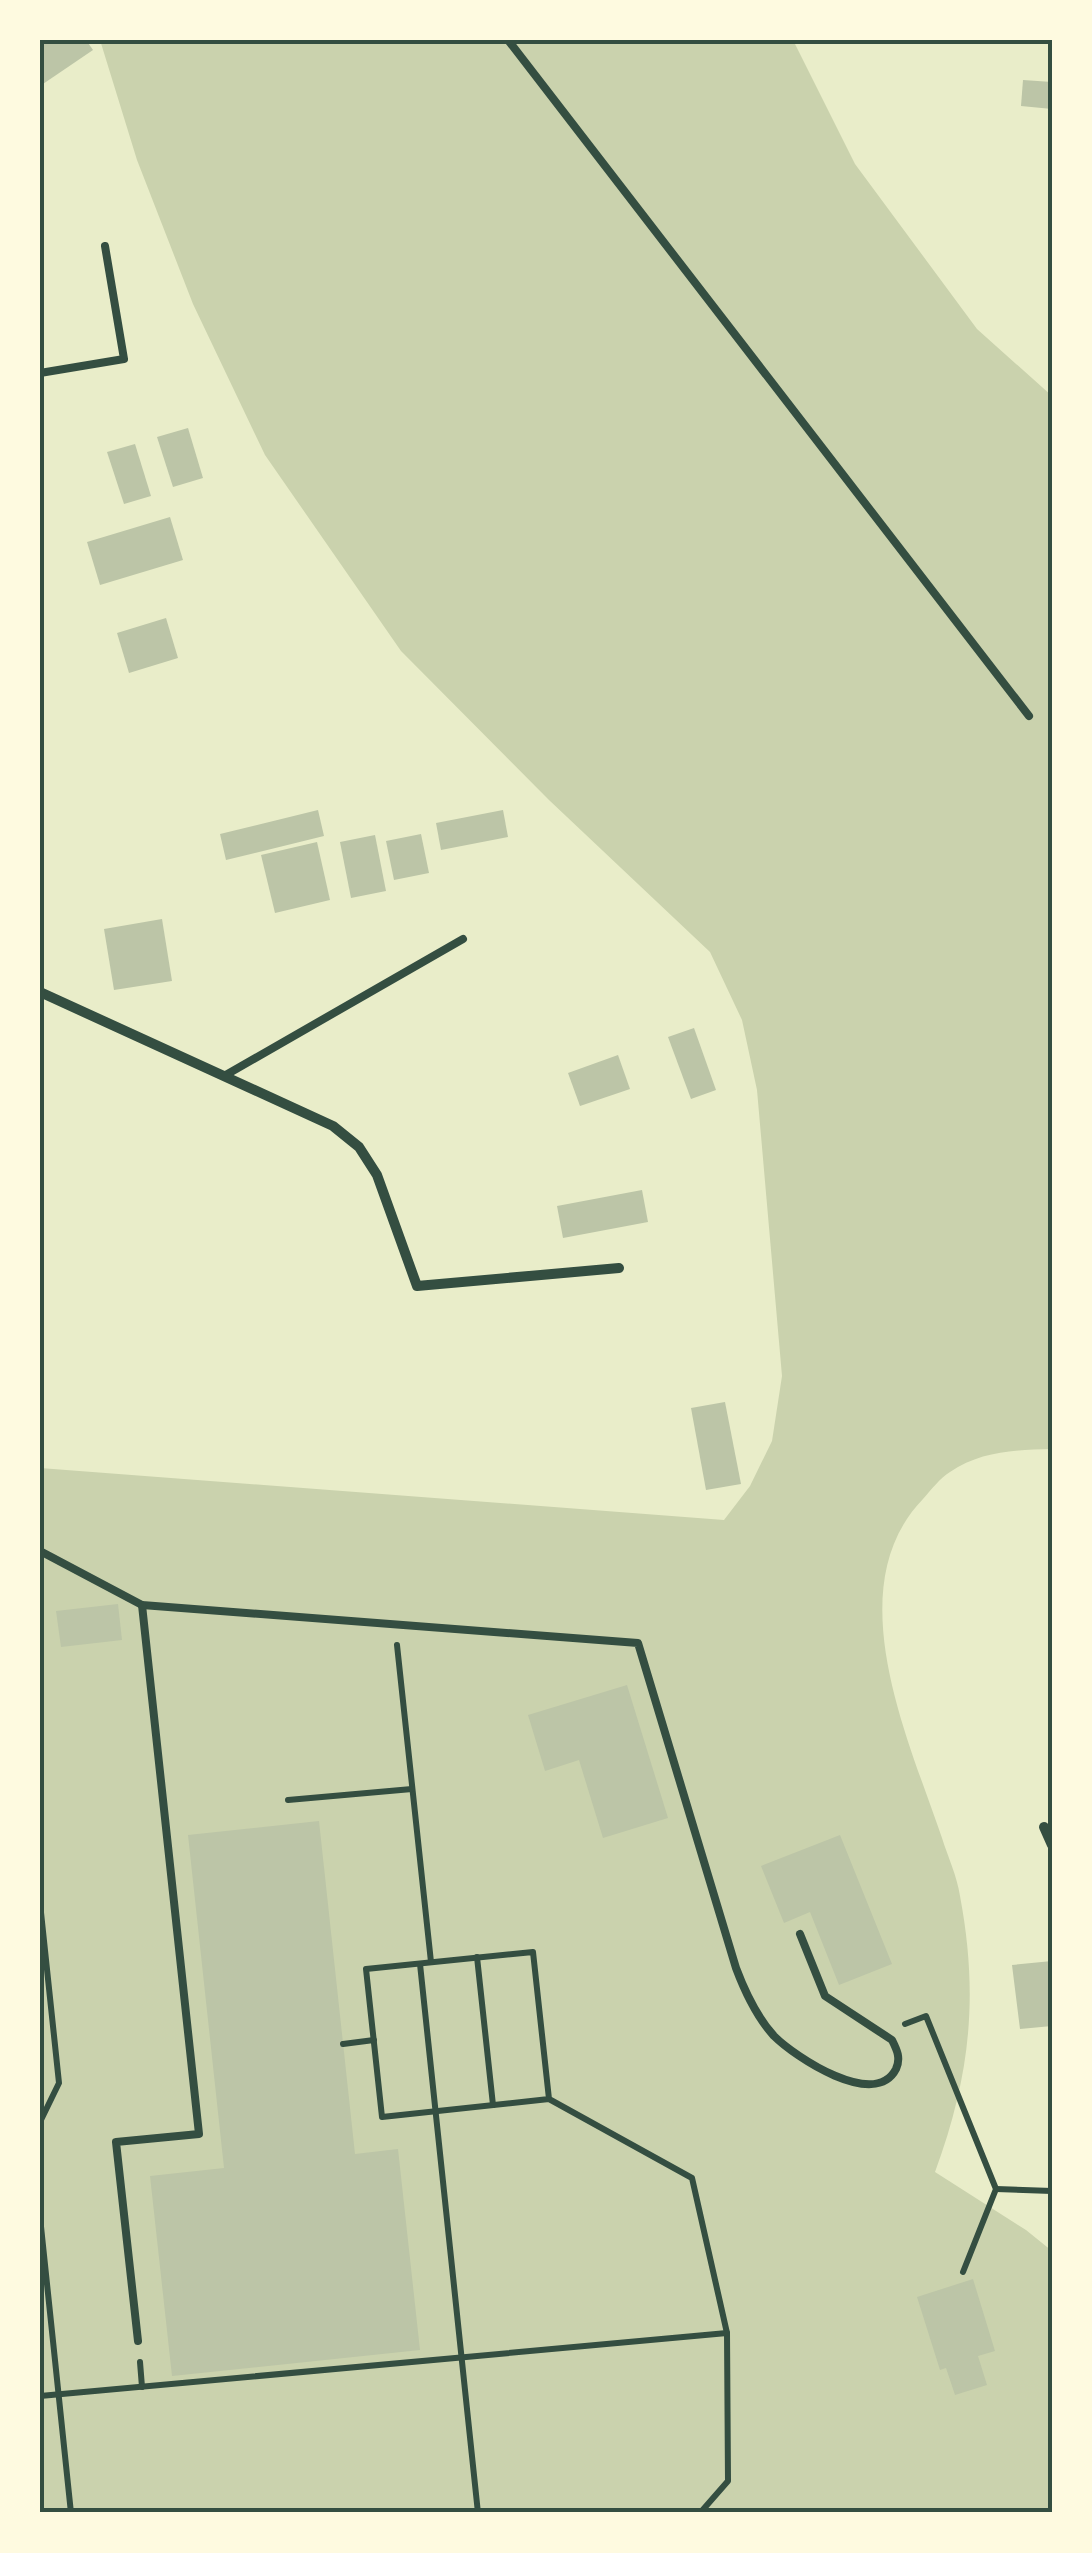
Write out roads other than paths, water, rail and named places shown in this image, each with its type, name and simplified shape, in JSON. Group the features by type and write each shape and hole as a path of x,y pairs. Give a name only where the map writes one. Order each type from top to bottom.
{"street":[{"path":"40,992 333,1126 359,1147 377,1175 418,1286 620,1268"},
{"path":"1044,1827 1052,1844"}],"lane":[{"path":"508,40 1029,716"},
{"path":"40,373 124,359 105,246"},
{"path":"224,1076 463,939"},
{"path":"40,1550 142,1605 638,1643 736,1968 758,2015 774,2036 816,2067 862,2083 886,2082 899,2062 898,2050 892,2040 825,1996 800,1934"},
{"path":"138,2341 116,2142 199,2134 142,1605"}]}
